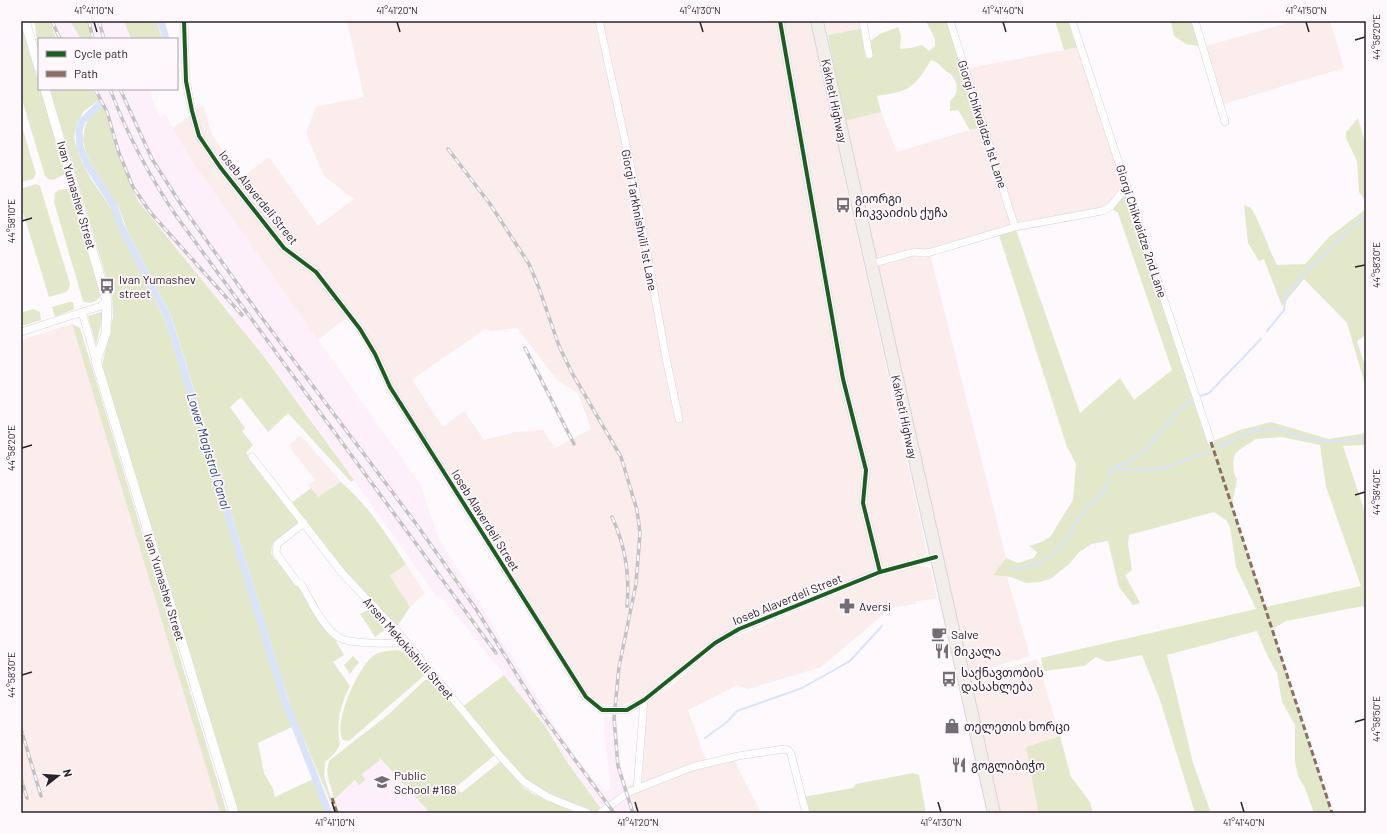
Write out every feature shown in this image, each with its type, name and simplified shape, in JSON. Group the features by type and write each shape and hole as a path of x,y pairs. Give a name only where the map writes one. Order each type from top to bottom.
{"highway":[{"name":"Kakheti Highway","path":"817,21 994,813"}],"street":[{"path":"25,21 38,65"},
{"name":"Ioseb Alaverdeli Street","path":"184,21 186,81 199,136 216,161 284,248 316,272 360,329 375,354 390,387 586,697 602,710 627,710 644,700 715,643 739,628 880,572 936,557"},
{"name":"Giorgi Tarkhnishvili 1st Lane","path":"599,21 635,186 666,358 679,419"},
{"path":"780,21 843,379 866,470 863,503 880,572"},
{"path":"863,21 869,55"},
{"name":"Giorgi Chikvaidze 1st Lane","path":"950,21 1016,226"},
{"name":"Giorgi Chikvaidze 2nd Lane","path":"1072,21 1211,442"},
{"path":"1195,21 1225,122"},
{"name":"Ivan Yumashev Street","path":"45,90 107,301 106,333 96,361"},
{"path":"871,264 914,252 924,254 1016,226 1102,211 1110,207 1127,186"},
{"path":"21,332 101,306 107,301"},
{"name":"Ivan Yumashev Street","path":"82,312 234,813"},
{"name":"Arsen Mekokishvili Street","path":"252,457 343,574 407,643 501,757 524,782 548,797 587,813"},
{"path":"304,523 277,544 276,553 297,582 301,584 326,625 341,639 366,642 407,643"},
{"path":"637,790 644,700"},
{"path":"600,813 629,792 692,767 738,756 784,749 788,750 791,754 806,813"}],"shaded area":[{"path":"50,21 70,21 80,38 56,38"},
{"path":"88,21 124,21 131,38 91,38"},
{"path":"347,21 810,21 927,553 919,558 710,642 641,697 619,707 595,702 393,388 352,313 318,340 189,157 173,128 203,105 212,135 242,177 269,157 318,226 354,199 324,176 306,133 316,107 364,97","holes":["486,328 490,331 517,328 558,381 578,393 591,429 555,448 543,430 515,432 484,440 464,411 443,427 412,380"]},
{"path":"825,21 863,21 864,28 828,35"},
{"path":"1295,21 1330,21 1344,68 1220,105 1203,47"},
{"path":"1080,47 1127,186 1110,207 931,252 877,260 845,121 881,112 897,152 983,126 965,69"},
{"path":"93,90 151,90 152,98 160,117 165,114 189,157 420,484 439,539 575,757 606,792 610,789 610,782 604,716 617,717 621,765 626,786 636,810 639,810 640,813 603,813 567,762 545,726 440,595 437,597 309,417 265,358 138,201 121,163 103,107"},
{"path":"913,254 930,254 1006,558 993,575 1007,577 1030,656 967,675 878,264"},
{"path":"72,324 220,813 21,813 21,340"},
{"path":"299,436 305,440 341,482 318,497 308,485 315,480 289,446"},
{"path":"406,564 425,593 410,607 390,576"},
{"path":"916,565 929,568 931,571 937,599 916,601 916,604 891,608 821,667 748,689 737,685 688,710 706,761 731,754 761,813 640,813 639,810 636,811 626,786 642,782 646,702 670,687 721,643 884,575"},
{"path":"1037,659 1060,736 1026,747 1038,811 1034,813 999,813 969,680"},
{"name":"Public School #168","path":"378,756 430,813 339,813 335,799 355,780 365,779 362,774 380,760"}],"green space":[{"path":"34,21 50,21 56,38 38,38 38,48"},
{"path":"70,21 88,21 91,38 80,38"},
{"path":"124,21 157,21 162,38 131,38"},
{"path":"926,21 950,21 984,126 970,130 958,110 950,111 950,101 955,96 957,90 955,80 952,75 931,60 920,77 910,87 897,92 877,96 881,112 845,121 828,35 864,28 867,43 880,34 898,27 901,36 900,49 922,45 929,51 935,46 935,39"},
{"path":"1055,21 1072,21 1080,47 1064,50"},
{"path":"1171,21 1195,21 1203,47 1186,44 1174,36"},
{"path":"21,23 38,80 38,90 41,90 64,167 65,174 53,180 48,179 45,176 21,96"},
{"path":"50,90 93,90 103,107 121,163 138,201 265,358 354,480 351,482 288,413 268,432 241,397 230,407 245,428 242,431 253,445 246,453 300,522 272,545 271,554 293,582 300,585 324,627 328,633 333,636 344,655 333,662 350,686 341,707 338,730 340,745 334,754 325,762 324,776 331,798 334,797 329,783 328,774 328,765 330,760 389,714 425,680 433,680 496,754 456,787 461,793 501,761 523,787 533,794 574,810 575,813 430,813 379,757 380,760 362,774 365,780 359,785 355,780 335,799 339,813 335,813 293,713 281,677 172,318 128,232 119,208 90,162 85,149 83,140 85,126 90,116 101,108 98,101 84,111 78,121 74,136 75,142 81,160 91,179 112,210 123,237 165,320 278,687 292,727 258,743 264,773 273,789 275,797 313,779 326,813 239,813 102,366 113,317 112,297"},
{"path":"1358,118 1366,147 1366,202 1359,192 1357,161 1346,138 1346,132"},
{"path":"21,123 36,174 33,179 21,182"},
{"path":"36,184 40,186 70,284 69,289 66,292 49,297 21,206 21,189"},
{"path":"1127,186 1211,442 1240,430 1271,422 1329,439 1366,433 1366,445 1343,446 1366,516 1366,610 1363,606 1286,621 1272,629 1332,813 1314,813 1305,788 1298,776 1295,761 1295,725 1282,702 1277,673 1268,657 1257,631 1167,655 1193,763 1211,813 1195,813 1160,700 1142,655 1107,662 1096,657 1084,666 1044,671 1041,658 1256,609 1236,567 1230,527 1227,521 1214,512 1129,535 1128,544 1132,570 1125,575 1140,603 1133,605 1119,587 1108,541 1092,544 1079,552 1070,563 1052,578 1040,582 1026,583 1011,577 993,575 1006,558 1018,563 1034,558 1037,552 1029,546 1042,542 1050,537 1073,500 1076,464 1067,447 998,232 1015,227 1080,413 1120,378 1134,400 1172,370 1118,213 1110,207","holes":["1282,437 1320,445 1326,487 1361,586 1265,607 1232,505 1237,480 1234,473 1233,463 1235,454 1256,439"]},
{"path":"59,190 71,190 101,292 96,301 83,301 54,202 55,193"},
{"path":"1244,205 1251,208 1255,215 1277,265 1305,264 1329,237 1366,209 1366,335 1357,341 1366,370 1366,388 1347,323 1304,279 1282,306 1264,259 1259,261 1248,243"},
{"path":"73,302 74,309 55,317 52,307"},
{"path":"33,309 40,312 41,320 21,326 21,313"},
{"path":"104,311 96,345 88,316"},
{"path":"72,324 80,328 227,813 220,813"},
{"path":"341,482 369,511 406,564 390,576 410,607 396,628 351,580 291,503 311,488 318,497"},
{"path":"371,608 385,630 375,637 360,614"},
{"path":"397,650 409,652 427,673 349,741 343,740 341,733 341,722 344,710 348,696 360,672 375,654"},
{"path":"353,656 359,662 350,674 344,665"},
{"path":"504,675 545,726 567,762 601,809 596,812 587,810 534,787 526,781 462,707"},
{"path":"1060,736 1071,777 1090,802 1093,813 1035,813 1038,811 1026,747"},
{"path":"913,773 919,775 926,813 808,813 803,797 853,788 856,784"}],"waterway":[{"name":"Lower Magistral Canal","path":"161,21 166,38"},
{"name":"Lower Magistral Canal","path":"99,105 82,121 79,130 80,147 87,164 114,206 121,226 168,318 284,698 329,813"},
{"path":"1267,331 1284,310 1286,295 1309,269 1348,231 1366,216"},
{"path":"1201,396 1209,393 1261,339"},
{"path":"1010,570 1040,563 1050,557 1064,542 1086,508 1102,493 1108,483 1112,468 1127,462 1145,451 1177,412 1192,400"},
{"path":"1218,448 1257,429 1280,430 1307,438 1333,442 1366,438"},
{"path":"1113,468 1143,470 1162,469 1209,451"},
{"path":"705,738 727,722 737,711 802,688 850,661 882,626"}],"railway":[{"path":"52,21 60,38"},
{"path":"89,21 93,38"},
{"path":"99,21 104,38"},
{"path":"96,90 107,112 119,153 133,187 150,212 242,315"},
{"path":"110,90 139,154 177,217 496,653"},
{"path":"120,90 152,159 182,206 259,314 417,525 476,609 540,712 614,813"},
{"path":"448,149 490,204 529,264 559,346 572,373 621,457 637,510 640,533 636,584 619,667 614,718 618,766 633,813"},
{"path":"525,348 574,444"},
{"path":"612,517 626,560 628,583 627,606"},
{"path":"21,729 41,796"},
{"path":"21,779 27,798"}],"marked path":[{"path":"1211,442 1332,813"},
{"path":"332,798 337,813"}],"cycle path":[{"path":"184,21 186,81 199,136 220,167 284,248 316,272 360,329 375,354 390,387 586,697 602,710 627,710 644,700 715,643 739,629 880,572 936,557"},
{"path":"780,21 843,379 866,470 863,503 880,572"}],"place":[{"name":"გიორგი ჩიკვაიძის ქუჩა","path":"843,205"},
{"name":"Ivan Yumashev street","path":"107,286"},
{"name":"Aversi","path":"847,606"},
{"name":"Salve","path":"939,634"},
{"name":"მიკალა","path":"942,651"},
{"name":"საქნავთობის დასახლება","path":"949,679"},
{"name":"თელეთის ხორცი","path":"952,726"},
{"name":"გოგლიბიჭო","path":"959,765"},
{"name":"Public School #168","path":"382,782"}]}
